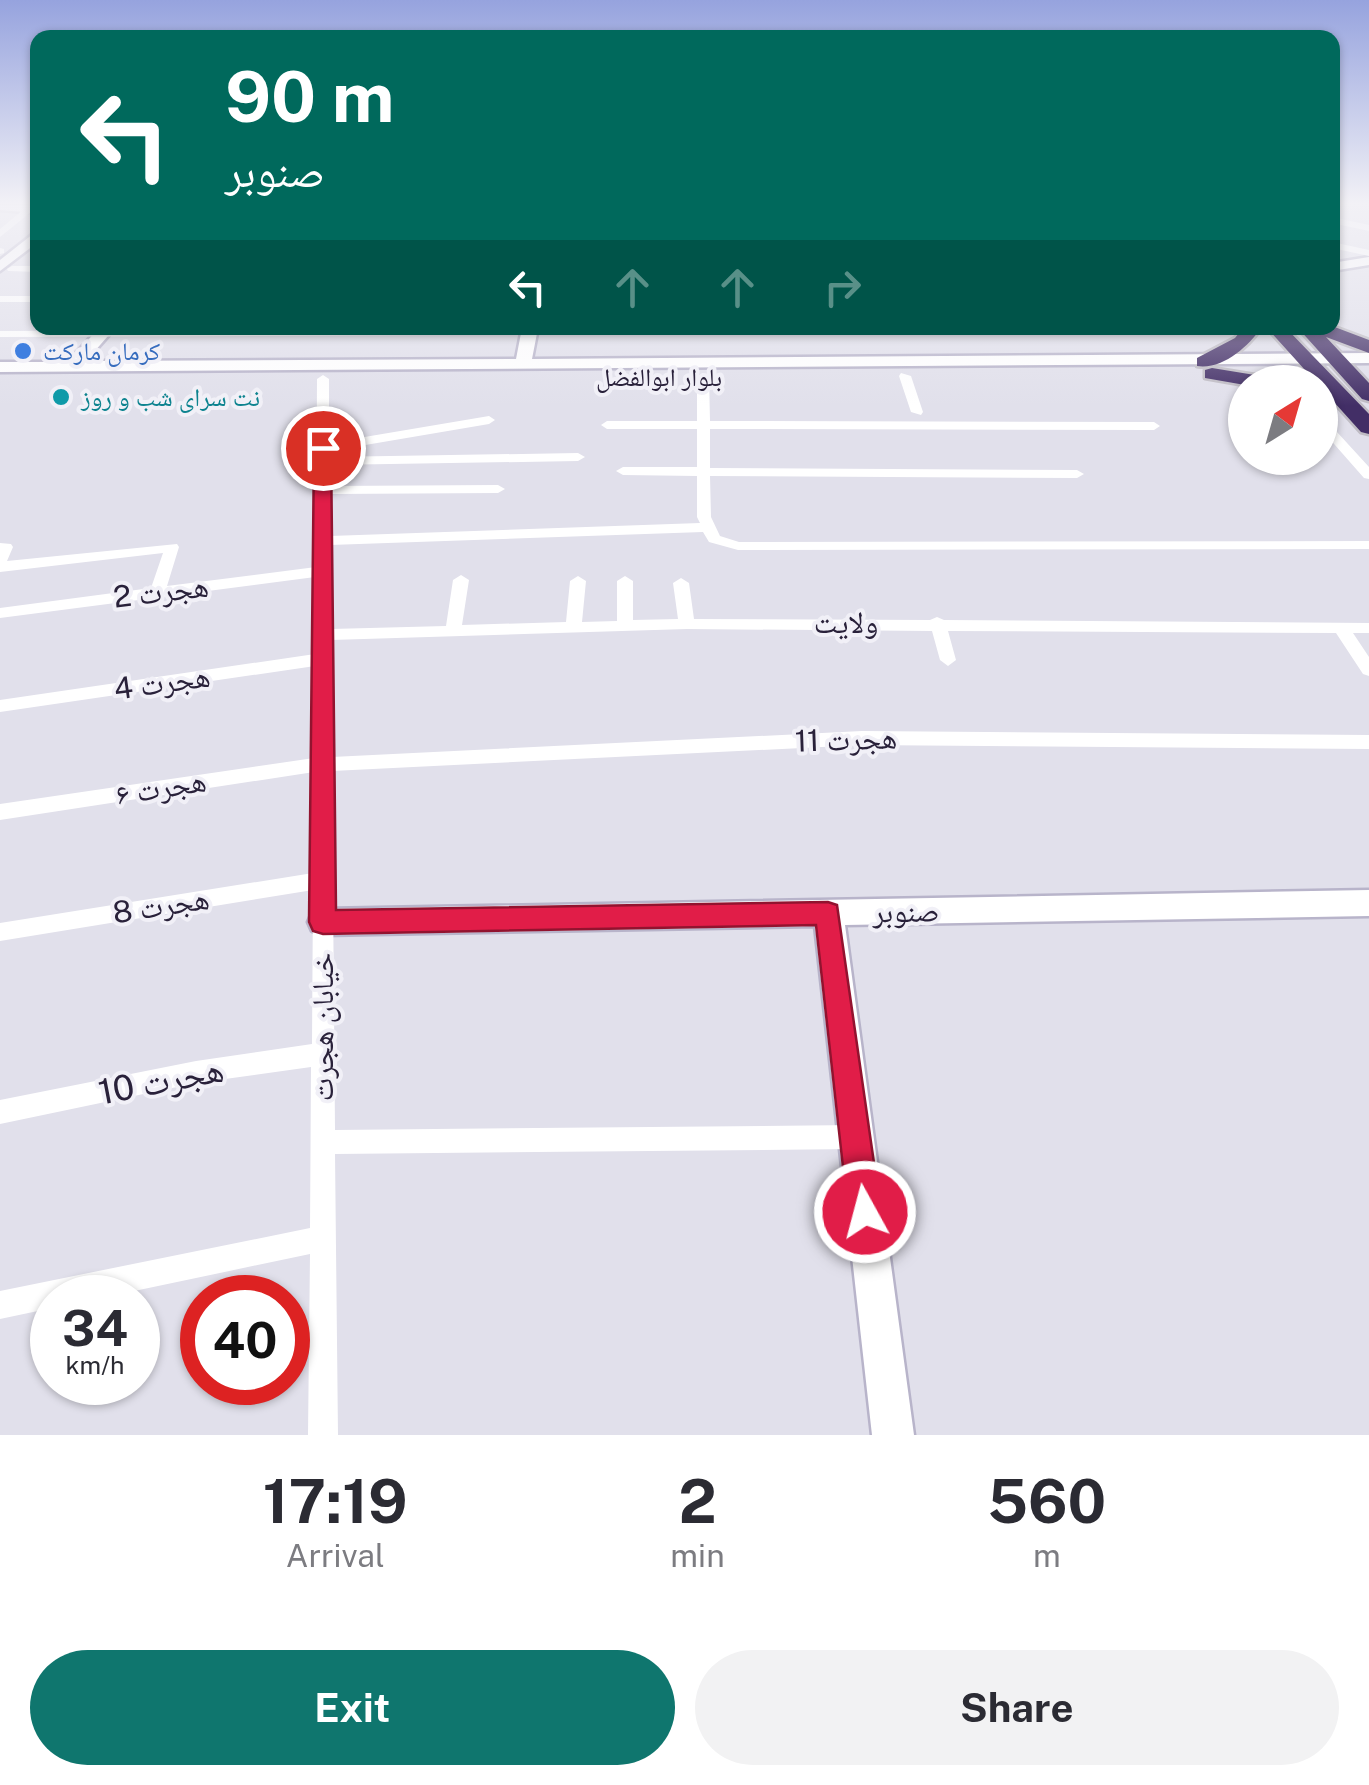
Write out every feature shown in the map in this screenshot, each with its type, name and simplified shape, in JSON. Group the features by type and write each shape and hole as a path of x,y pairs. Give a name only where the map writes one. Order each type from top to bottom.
{"highway":[{"path":"1208,368 1247,335"},
{"path":"1282,335 1310,365"},
{"path":"1315,335 1351,368 1369,395"},
{"path":"1338,335 1369,347"},
{"path":"1208,368 1228,373"},
{"path":"1338,395 1369,428"},
{"path":"1338,420 1369,428"}],"main road":[{"path":"72,367 100,335"},
{"path":"523,365 529,335"},
{"name":"بلوار ابوالفضل","path":"1351,368 1369,358"},
{"name":"بلوار ابوالفضل","path":"0,368 1228,368"},
{"name":"بلوار ابوالفضل","path":"0,381 703,377 860,370 905,376 1208,368"},
{"name":"صنوبر","path":"323,922 1369,903"},
{"path":"828,913 892,1435"}],"street":[{"path":"0,300 30,299"},
{"path":"0,334 30,333"},
{"path":"304,344 309,335"},
{"path":"905,376 917,412"},
{"path":"703,377 704,517 714,539 738,546 1369,545"},
{"name":"خیابان هجرت","path":"323,379 323,1435"},
{"path":"323,454 489,420"},
{"path":"607,424 1154,426"},
{"path":"1338,436 1369,474"},
{"path":"323,454 578,457"},
{"path":"623,471 1078,474"},
{"path":"323,490 498,489"},
{"path":"323,542 709,528"},
{"path":"0,548 6,548 0,564 172,546 158,592"},
{"name":"هجرت 2","path":"0,613 323,571"},
{"path":"454,631 460,580"},
{"path":"574,624 578,581"},
{"path":"624,625 625,581"},
{"path":"681,583 687,624"},
{"path":"936,622 948,660"},
{"name":"ولایت","path":"323,635 574,624 936,622 1369,628"},
{"path":"1340,628 1369,670"},
{"name":"هجرت 4","path":"0,706 323,659"},
{"name":"هجرت 11","path":"323,764 862,738 1369,742"},
{"name":"هجرت ۶","path":"0,812 323,764"},
{"name":"هجرت 8","path":"0,932 323,880"},
{"name":"هجرت 10","path":"0,1112 196,1072 323,1054"},
{"path":"323,1142 856,1137"},
{"path":"0,1305 323,1238"}],"place":[{"name":"کرمان مارکت","path":"23,351"},
{"name":"نت سرای شب و روز","path":"61,397"}],"route":[{"path":"323,448 323,922 828,913 865,1212"}]}
